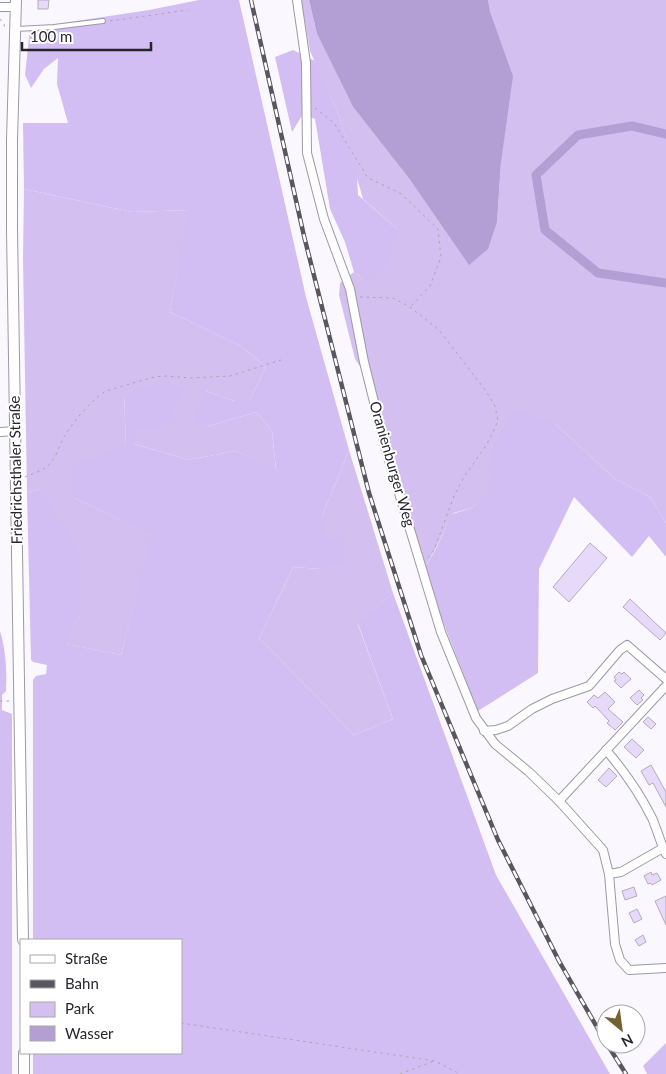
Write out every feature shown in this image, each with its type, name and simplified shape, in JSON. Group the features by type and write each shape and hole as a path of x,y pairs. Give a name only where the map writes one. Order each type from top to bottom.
{"street":[{"name":"Oranienburger Weg","path":"297,0 306,63 306,153 324,219 352,297 364,362 386,450 442,632 476,718 484,731 495,744 529,772 559,801 604,850 609,874 615,944 620,960 629,970 666,968"},
{"path":"0,6 16,4"},
{"name":"Friedrichsthaler Straße","path":"16,4 12,140 12,229 24,939"},
{"path":"0,432 16,430"},
{"path":"484,731 508,726 532,709 552,699 589,686 620,650 627,645 666,679"},
{"path":"559,801 666,686"},
{"path":"606,750 627,774 636,788 653,820 665,851 621,872 609,874"},
{"path":"24,1054 24,1074"}],"lane":[{"path":"15,29 103,22"}],"path":[{"path":"103,22 188,10"},
{"path":"306,101 334,124 368,178 400,193 438,229 441,257 430,286 410,307"},
{"path":"352,297 394,298 410,307 439,330 486,391 495,406 498,421 487,444 464,477 454,496 434,550 422,568"},
{"path":"16,479 47,467 54,458 65,435 99,395 106,391 154,377 230,376 281,360"},
{"path":"182,1023 435,1061 460,1074"},
{"path":"400,1074 435,1061"}],"green space":[{"path":"301,0 309,0 317,34 353,107 411,181 497,222 501,162 488,0 666,0 666,523 650,497 615,479 554,423 472,508 453,513 423,571 372,384 355,359 339,295 340,283 354,272 363,279 398,230 363,199 339,116 310,51"},
{"path":"24,189 132,212 189,210 170,312 241,346 266,367 249,401 234,401 206,391 208,426 257,412 272,431 276,470 235,451 189,460 134,444 130,393 124,394 126,446 74,498 153,534 121,655 65,644 79,616 39,489 27,493 23,259"},
{"path":"349,450 393,593 358,625 393,719 354,735 259,638 293,567 321,569 322,516"}],"shaded area":[{"path":"199,0 239,0 306,297 349,450 322,516 323,541 342,537 346,561 321,569 293,567 259,638 354,735 393,719 358,624 393,593 496,875 596,1050 596,1054 599,1054 610,1074 33,1074 33,1054 182,1054 182,939 33,939 33,680 36,676 46,674 47,665 31,660 27,493 39,489 79,550 79,616 66,644 121,655 152,534 74,498 70,466 126,446 124,394 167,382 184,389 168,424 135,430 134,444 189,460 235,451 276,469 272,431 257,412 208,426 194,420 206,391 234,401 249,401 266,367 241,346 170,312 188,210 132,212 24,189 23,123 68,123 57,84 58,58 44,69 31,88 25,75 30,28 149,10"},
{"path":"293,50 315,61 339,116 357,176 358,195 398,230 385,268 363,279 354,272 345,242 330,209 315,119 303,114 292,132 275,57"},
{"path":"513,410 554,423 615,479 650,497 666,523 666,557 649,536 632,557 574,497 539,569 538,673 478,711 423,571 437,547 452,514 472,508 496,482 488,465"},
{"path":"0,631 5,653 6,676 6,691 2,695 2,710 12,714 12,1074 0,1074"},
{"path":"666,1043 666,1074 647,1074 643,1066"}],"water":[{"path":"309,0 488,0 490,12 513,76 501,162 497,222 488,249 469,265 411,181 353,107 317,34"}],"building":[{"path":"38,0 49,0 48,9 38,9"},
{"path":"590,543 607,558 569,602 553,587"},
{"path":"630,599 666,633 660,640 623,607"},
{"path":"619,672 622,674 624,672 631,679 621,688 614,681 616,680 614,677"},
{"path":"639,690 644,695 641,698 643,700 637,705 630,698"},
{"path":"605,692 615,702 608,709 623,722 615,730 607,723 609,721 595,706 593,708 587,702 594,695 598,698"},
{"path":"648,717 656,724 651,729 643,722"},
{"path":"632,739 644,750 636,758 624,747"},
{"path":"651,765 666,792 666,807 653,783 649,785 641,771"},
{"path":"609,768 617,776 606,787 598,780"},
{"path":"651,872 652,875 657,873 661,880 652,885 651,883 648,884 644,876"},
{"path":"634,887 637,896 625,900 622,891"},
{"path":"666,896 666,925 655,901"},
{"path":"637,909 642,919 634,923 629,913"},
{"path":"643,935 646,942 639,946 635,940"}],"waterway":[{"path":"666,134 632,126 578,135 536,175 545,230 598,273 666,283"}],"railway":[{"path":"251,0 304,236 369,493 421,655 498,840 559,961 596,1026"},
{"path":"613,1054 626,1074"}]}
